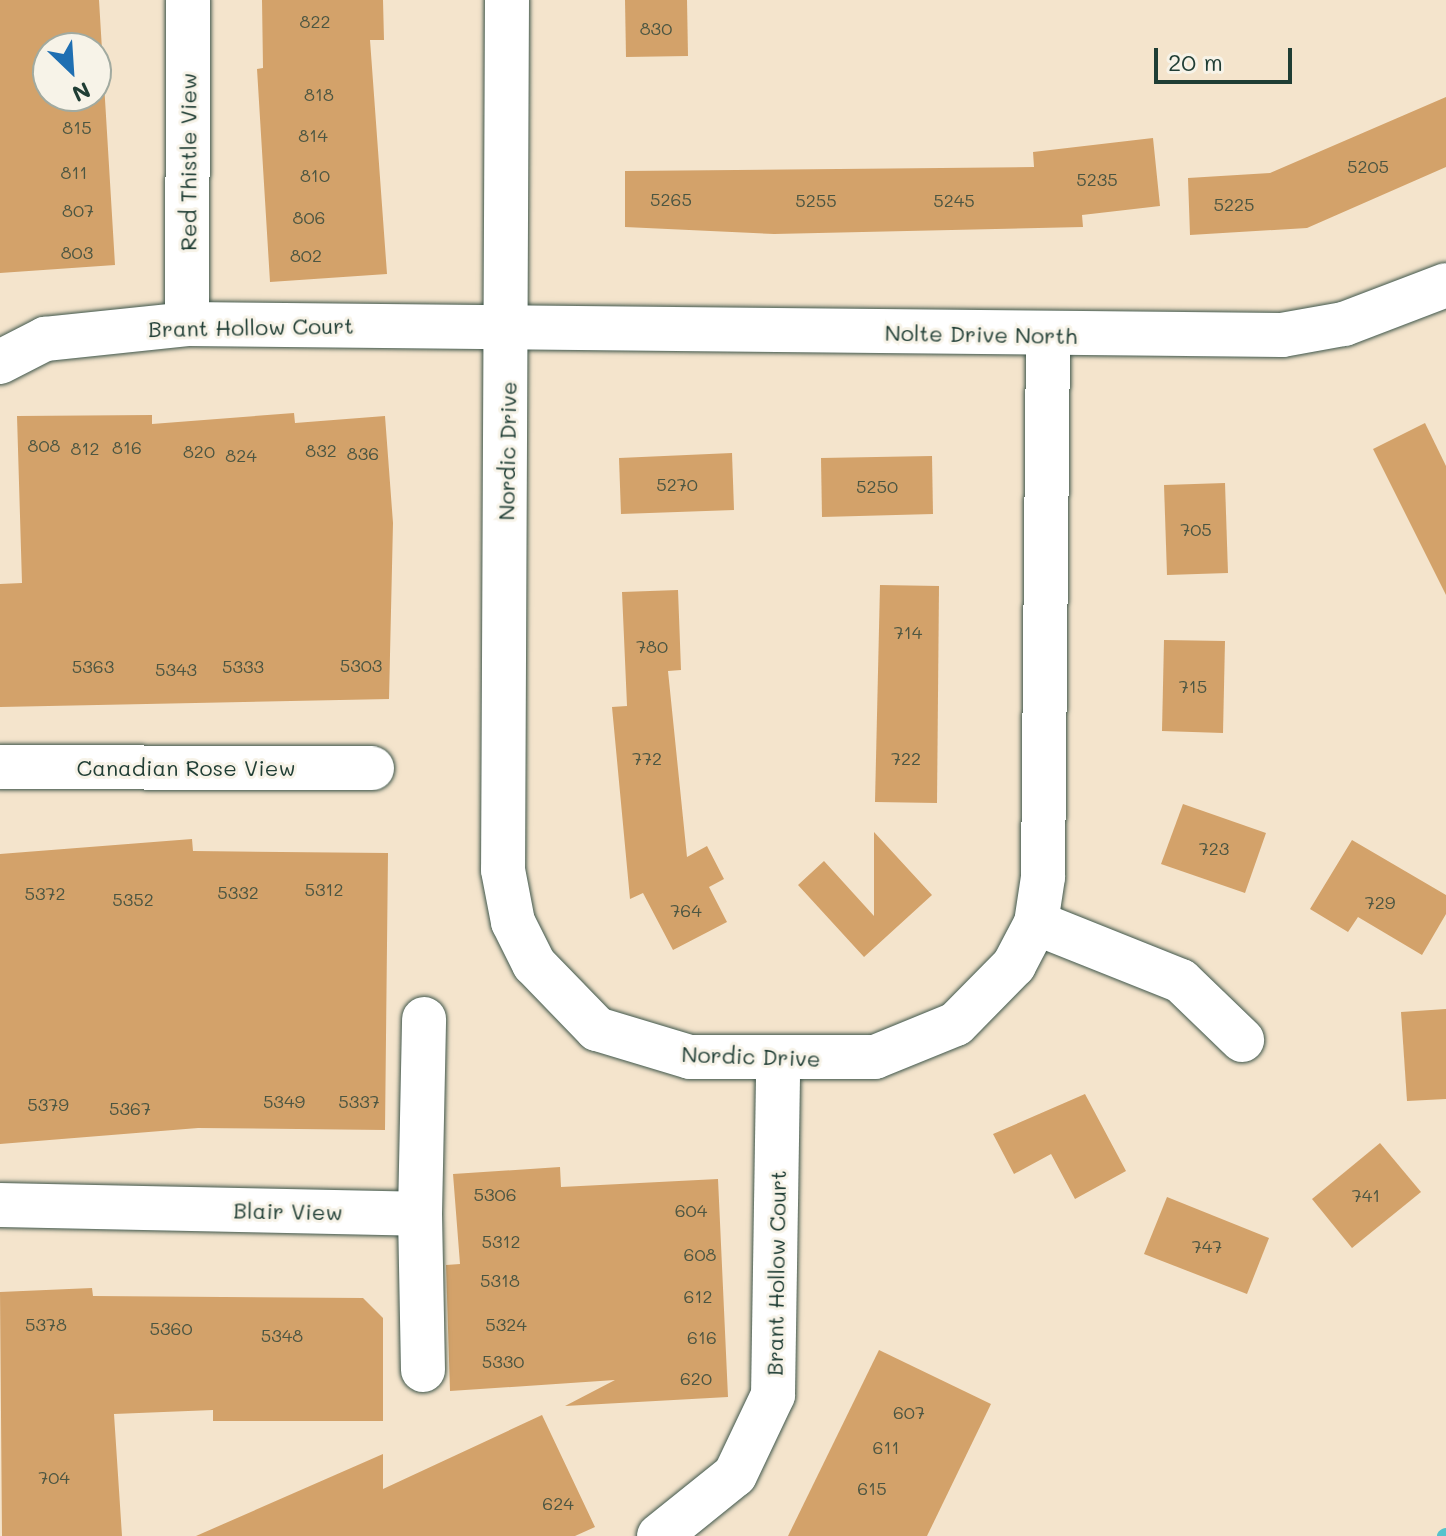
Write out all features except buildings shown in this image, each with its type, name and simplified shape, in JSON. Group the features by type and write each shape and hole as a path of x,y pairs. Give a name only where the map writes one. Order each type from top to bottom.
{"street":[{"name":"Red Thistle View","path":"187,324 188,0"},
{"name":"Nordic Drive","path":"507,0 508,326 503,870 513,922 559,997 597,1029 690,1057 778,1060 875,1057 918,1044 987,999 1036,923 1043,877 1048,335"},
{"name":"Nolte Drive North","path":"508,326 1048,335 1282,335 1344,324 1446,285"},
{"name":"Brant Hollow Court","path":"0,362 45,339 187,324 508,326"},
{"name":"Canadian Rose View","path":"0,767 372,768"},
{"path":"1036,923 1181,981 1242,1040"},
{"path":"423,1370 420,1214 424,1019"},
{"name":"Brant Hollow Court","path":"659,1536 735,1475 773,1395 778,1060"},
{"name":"Blair View","path":"0,1205 420,1214"}]}
